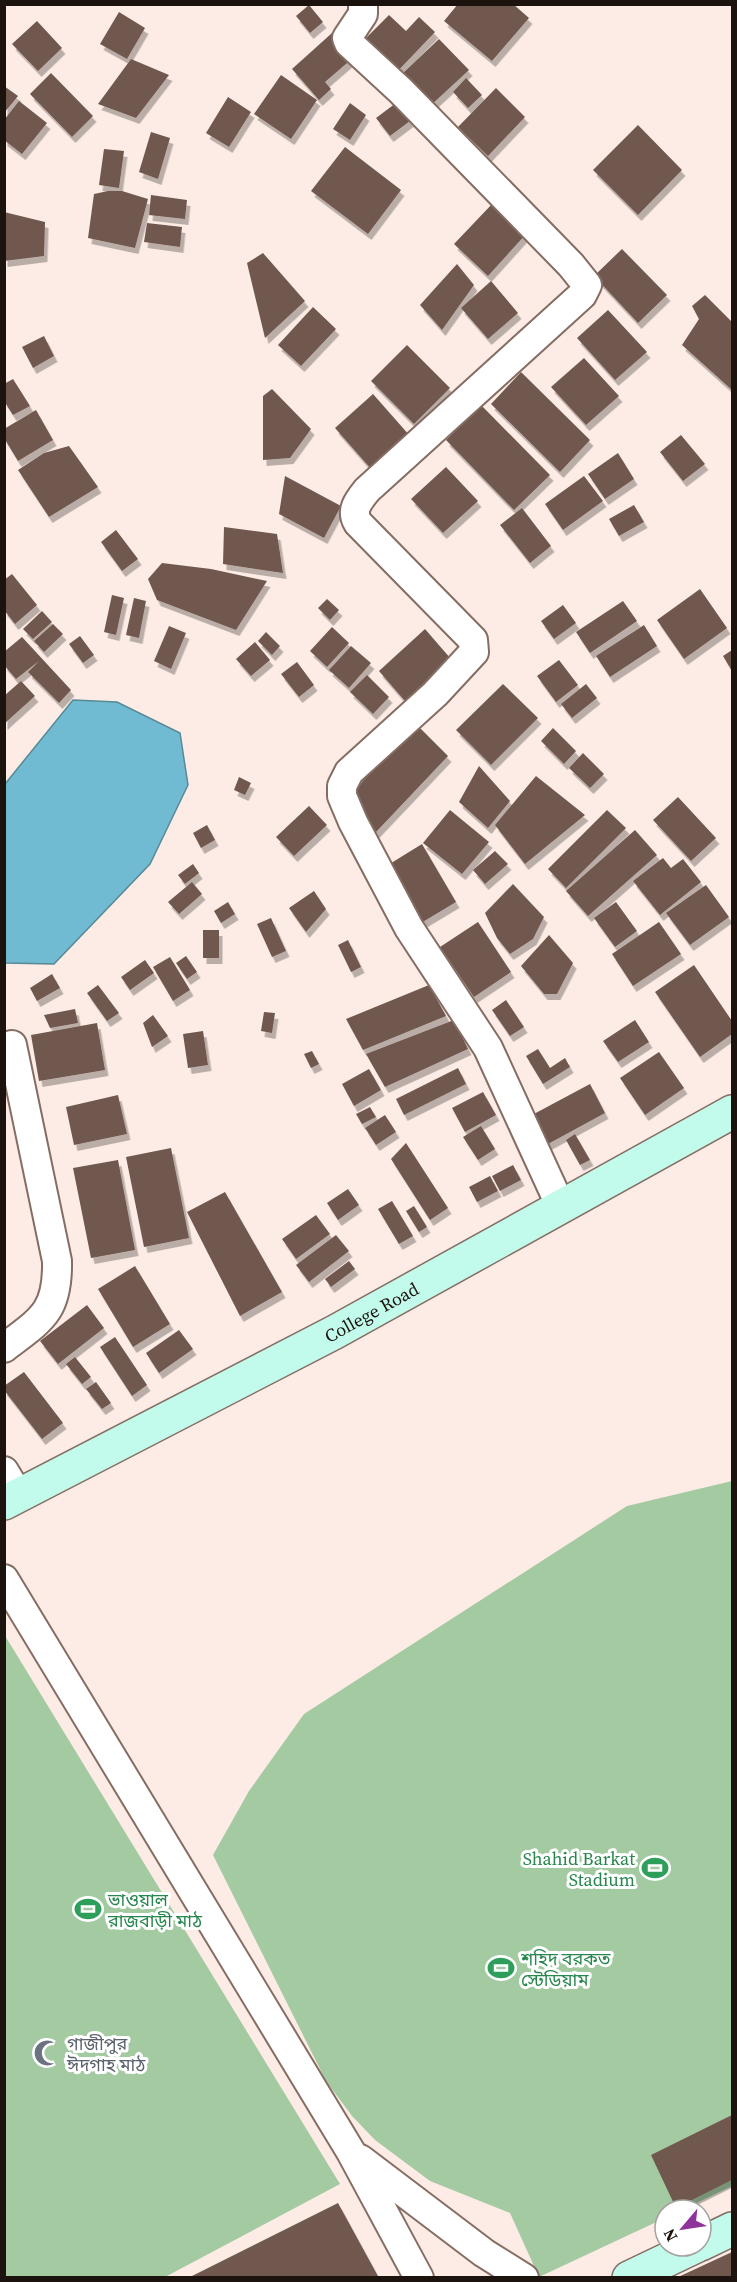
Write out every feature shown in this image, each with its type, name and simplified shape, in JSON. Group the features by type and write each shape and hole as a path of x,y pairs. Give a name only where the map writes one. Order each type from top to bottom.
{"main road":[{"name":"College Road","path":"10,1490 335,1332 732,1112"},
{"path":"713,2238 732,2229"},
{"path":"628,2277 670,2258"}],"street":[{"path":"363,4 363,14 347,38 349,43 409,99 571,265 587,285 582,295 367,490 356,504 357,523 473,640 474,652 435,694 349,772 342,786 342,796 353,822 409,928 488,1048 561,1207"},
{"path":"4,1348 41,1319 53,1303 57,1282 57,1261 7,1042"},
{"path":"4,1579 351,2152 419,2277"},
{"path":"351,2152 484,2253 524,2277"}],"green space":[{"name":"শহিদ বরকত স্টেডিয়াম","path":"732,1481 732,2186 707,2198 653,2198 653,2224 539,2277 510,2213 430,2181 375,2140 352,2116 326,2081 213,1855 249,1791 304,1714 627,1506"},
{"name":"ভাওয়াল রাজবাড়ী মাঠ","path":"4,1634 340,2184 165,2277 5,2277"}],"water":[{"path":"73,700 117,702 180,733 188,785 150,864 54,964 5,963 5,784"}],"building":[{"path":"458,4 513,4 529,18 492,61 444,21"},
{"path":"309,5 323,22 310,33 296,16"},
{"path":"119,12 145,28 127,59 100,44"},
{"path":"389,15 406,31 419,17 435,32 393,76 360,44"},
{"path":"37,21 62,48 38,71 12,44"},
{"path":"332,33 354,57 325,82 331,89 319,100 292,69"},
{"path":"439,39 469,70 429,107 400,76"},
{"path":"131,59 169,75 136,118 98,104"},
{"path":"51,73 93,116 72,137 30,94"},
{"path":"281,75 317,100 291,139 254,114"},
{"path":"466,78 482,95 468,108 453,92"},
{"path":"4,86 18,96 4,113"},
{"path":"496,88 525,117 488,156 458,127"},
{"path":"228,97 251,112 229,147 206,133"},
{"path":"19,101 47,123 22,154 4,140 4,120"},
{"path":"350,103 366,115 350,140 333,129"},
{"path":"396,103 410,121 390,136 376,118"},
{"path":"638,125 682,170 638,215 593,170"},
{"path":"151,132 170,138 158,179 139,172"},
{"path":"345,147 401,190 368,234 311,191"},
{"path":"104,149 124,151 119,188 99,185"},
{"path":"122,191 148,199 135,248 88,238 94,194"},
{"path":"151,195 187,200 185,219 149,215"},
{"path":"493,203 526,234 488,276 454,244"},
{"path":"4,212 45,222 44,256 4,261"},
{"path":"147,223 182,227 180,247 144,242"},
{"path":"622,249 667,295 638,323 594,276"},
{"path":"263,253 305,301 265,338 247,263"},
{"path":"457,264 474,285 442,330 420,305"},
{"path":"491,281 518,313 488,339 461,308"},
{"path":"705,295 732,322 732,390 682,345 699,319 692,306"},
{"path":"313,307 336,329 301,366 278,345"},
{"path":"608,310 647,352 615,380 577,338"},
{"path":"44,336 54,356 33,368 22,347"},
{"path":"407,345 450,388 414,424 371,381"},
{"path":"584,358 619,396 586,425 551,387"},
{"path":"521,372 590,440 560,472 491,404"},
{"path":"13,379 30,406 13,415 4,401 4,384"},
{"path":"272,389 311,429 290,458 263,460 263,396"},
{"path":"373,394 410,436 372,470 335,428"},
{"path":"481,405 550,475 514,510 446,440"},
{"path":"36,410 53,440 18,461 4,438 4,429"},
{"path":"681,435 705,464 683,481 660,452"},
{"path":"69,446 98,487 49,517 18,470 44,453"},
{"path":"618,453 634,479 605,499 588,474"},
{"path":"446,467 478,501 443,533 411,499"},
{"path":"285,476 341,506 324,538 279,514"},
{"path":"584,476 603,501 563,530 545,504"},
{"path":"634,505 644,522 619,536 609,519"},
{"path":"522,508 551,546 530,563 500,525"},
{"path":"224,527 277,534 283,573 223,564"},
{"path":"116,530 138,559 122,571 101,542"},
{"path":"162,563 211,569 267,581 236,630 157,600 148,579"},
{"path":"12,574 37,605 15,624 4,610 4,580"},
{"path":"700,589 727,628 684,659 657,620"},
{"path":"112,595 124,598 116,635 104,632"},
{"path":"134,598 146,601 139,638 126,635"},
{"path":"327,599 339,610 330,620 318,608"},
{"path":"623,601 637,621 590,653 576,632"},
{"path":"563,605 576,623 554,639 541,621"},
{"path":"42,611 52,622 33,639 23,629"},
{"path":"53,624 63,634 44,652 34,641"},
{"path":"644,625 657,646 610,677 596,656"},
{"path":"169,626 186,633 171,669 154,661"},
{"path":"332,627 349,643 327,667 310,651"},
{"path":"425,629 451,659 405,701 379,671"},
{"path":"266,632 280,646 272,655 258,641"},
{"path":"80,636 94,655 83,663 69,644"},
{"path":"22,637 71,690 59,703 28,672 39,661 16,679 4,665 4,652"},
{"path":"255,642 270,660 251,676 236,659"},
{"path":"351,646 371,663 349,688 329,670"},
{"path":"732,650 732,671 723,656"},
{"path":"559,660 578,685 556,702 537,676"},
{"path":"297,662 314,685 299,697 281,674"},
{"path":"367,675 389,697 373,714 350,692"},
{"path":"21,681 35,696 4,724 4,696"},
{"path":"503,684 538,718 491,765 456,730"},
{"path":"586,684 597,698 572,718 561,704"},
{"path":"418,726 448,756 376,832 366,823 357,803 357,789 373,767"},
{"path":"553,728 576,751 564,764 541,741"},
{"path":"583,753 604,774 590,788 569,768"},
{"path":"479,766 510,801 488,828 459,802"},
{"path":"536,776 585,815 525,864 495,825"},
{"path":"239,777 251,783 245,795 234,790"},
{"path":"678,797 716,838 691,861 653,820"},
{"path":"309,806 327,825 294,856 276,837"},
{"path":"450,810 489,842 462,874 423,843"},
{"path":"607,810 626,828 566,888 548,869"},
{"path":"207,825 215,840 201,848 193,833"},
{"path":"635,830 657,855 588,916 566,891"},
{"path":"422,844 456,902 421,923 388,865"},
{"path":"495,851 508,864 485,884 473,870"},
{"path":"663,858 671,868 683,859 701,882 660,915 633,881"},
{"path":"193,864 199,873 185,884 178,875"},
{"path":"192,882 202,894 179,914 168,902"},
{"path":"513,884 544,917 533,939 510,954 497,938 485,913"},
{"path":"706,885 729,917 690,945 666,913"},
{"path":"314,891 326,909 306,932 289,908"},
{"path":"228,902 235,914 221,923 214,911"},
{"path":"616,902 637,931 615,947 594,918"},
{"path":"271,918 286,951 272,957 257,924"},
{"path":"478,922 511,972 474,997 440,947"},
{"path":"659,922 681,954 633,986 612,954"},
{"path":"203,930 219,930 219,958 203,958"},
{"path":"549,935 573,963 557,994 544,994 521,966"},
{"path":"348,940 361,967 351,972 338,945"},
{"path":"186,956 197,972 187,979 176,963"},
{"path":"170,957 190,990 173,1001 153,967"},
{"path":"145,960 154,973 130,990 121,977"},
{"path":"694,965 732,1021 732,1034 700,1057 655,992"},
{"path":"52,974 60,988 37,1001 30,988"},
{"path":"98,985 119,1013 107,1021 87,993"},
{"path":"429,985 446,1016 363,1050 346,1019"},
{"path":"506,1000 524,1027 510,1036 492,1010"},
{"path":"75,1009 78,1023 50,1028 44,1015"},
{"path":"264,1012 275,1013 272,1033 261,1031"},
{"path":"153,1015 168,1036 152,1047 143,1023"},
{"path":"454,1020 468,1049 385,1087 366,1054"},
{"path":"635,1020 649,1042 618,1062 603,1041"},
{"path":"97,1023 105,1070 39,1081 31,1035"},
{"path":"203,1031 208,1065 188,1068 183,1034"},
{"path":"538,1049 550,1068 565,1058 570,1067 543,1084 526,1056"},
{"path":"312,1051 319,1064 311,1068 304,1054"},
{"path":"659,1052 684,1088 645,1115 620,1078"},
{"path":"458,1068 466,1084 404,1115 396,1099"},
{"path":"369,1069 381,1090 354,1106 342,1084"},
{"path":"590,1084 605,1113 548,1144 532,1115"},
{"path":"483,1092 496,1115 465,1132 452,1108"},
{"path":"118,1095 127,1134 74,1145 66,1107"},
{"path":"370,1107 376,1117 362,1124 356,1114"},
{"path":"385,1115 396,1132 376,1145 365,1128"},
{"path":"481,1126 495,1149 478,1160 463,1137"},
{"path":"575,1134 590,1160 580,1165 566,1140"},
{"path":"406,1143 448,1208 430,1220 391,1159"},
{"path":"171,1148 189,1238 144,1247 126,1157"},
{"path":"118,1160 135,1250 91,1258 73,1168"},
{"path":"513,1165 521,1180 500,1191 492,1176"},
{"path":"490,1176 498,1191 477,1202 469,1187"},
{"path":"348,1189 359,1205 338,1220 327,1203"},
{"path":"225,1192 282,1292 240,1316 187,1212"},
{"path":"392,1201 413,1236 399,1244 378,1209"},
{"path":"414,1206 427,1227 419,1232 406,1211"},
{"path":"316,1215 330,1234 296,1259 282,1239"},
{"path":"336,1235 349,1251 309,1282 296,1265"},
{"path":"349,1261 355,1269 331,1287 325,1279"},
{"path":"135,1266 170,1324 133,1347 98,1289"},
{"path":"87,1305 104,1328 58,1364 40,1341"},
{"path":"179,1330 193,1349 159,1373 146,1353"},
{"path":"115,1337 147,1385 132,1396 100,1347"},
{"path":"75,1357 91,1377 82,1384 66,1364"},
{"path":"24,1372 63,1423 42,1439 4,1390 4,1386"},
{"path":"96,1382 111,1403 102,1409 86,1389"},
{"path":"732,2115 732,2180 696,2198 671,2198 651,2155"},
{"path":"338,2203 379,2278 188,2278"},
{"path":"732,2252 732,2278 676,2278"}],"place":[{"name":"Shahid Barkat Stadium","path":"655,1868"},
{"name":"ভাওয়াল রাজবাড়ী মাঠ","path":"88,1909"},
{"name":"শহিদ বরকত স্টেডিয়াম","path":"501,1968"},
{"name":"গাজীপুর ঈদগাহ মাঠ","path":"47,2053"}]}
